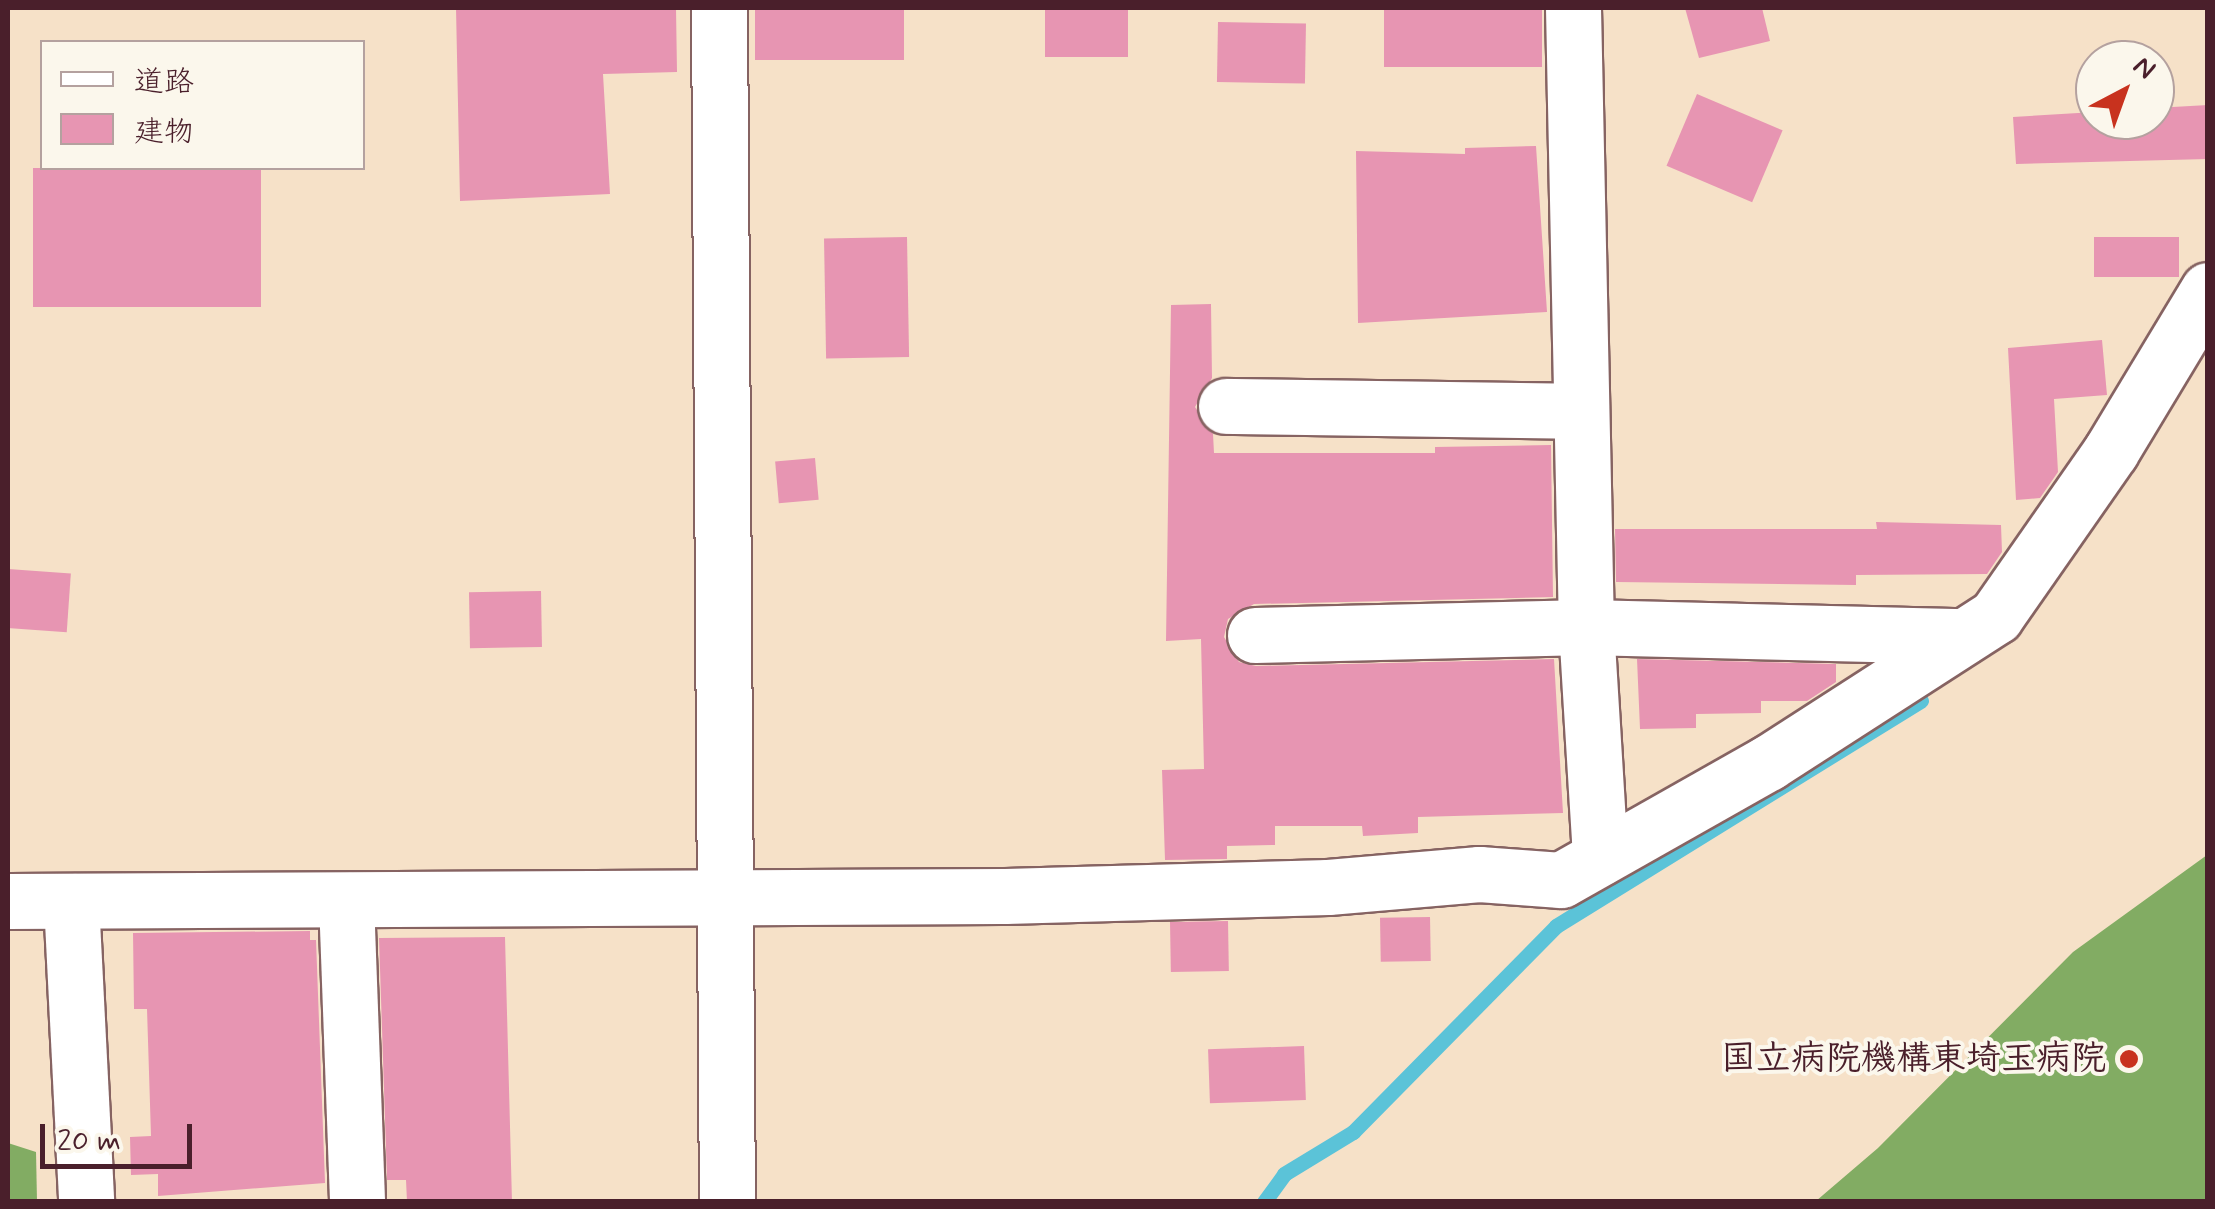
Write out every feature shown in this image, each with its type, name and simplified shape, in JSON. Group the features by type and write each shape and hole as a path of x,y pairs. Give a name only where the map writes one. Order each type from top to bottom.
{"street":[{"path":"719,8 726,541 722,899 726,1202"},
{"path":"1573,8 1586,626 1600,858"},
{"path":"8,902 722,899 1328,887 1479,874 1561,880 1768,763 1996,616 2112,451 2208,290"},
{"path":"1226,406 1581,411"},
{"path":"1254,635 1586,626 1964,636"},
{"path":"346,900 358,1202"},
{"path":"72,901 86,1202"}],"green space":[{"name":"国立病院機構東埼玉病院","path":"2207,855 2207,1201 1816,1201 1878,1148 2073,952"},
{"path":"8,1143 36,1152 37,1201 8,1201"}],"building":[{"path":"456,8 676,8 677,72 603,74 610,194 460,201"},
{"path":"755,8 904,8 904,60 755,60"},
{"path":"1045,8 1128,8 1128,57 1045,57"},
{"path":"1384,8 1542,8 1542,67 1384,67"},
{"path":"1685,8 1762,8 1770,41 1699,58"},
{"path":"1218,22 1306,24 1305,84 1217,82"},
{"path":"1697,94 1783,130 1752,202 1667,166"},
{"path":"2208,105 2208,159 2016,164 2013,117 2075,113 2075,140 2175,140 2175,107"},
{"path":"1536,146 1547,312 1358,323 1356,151 1465,154 1465,148"},
{"path":"33,168 261,170 261,307 33,307"},
{"path":"907,237 909,357 826,358 824,238"},
{"path":"2094,237 2179,237 2179,277 2094,277"},
{"path":"1211,304 1212,378 1195,407 1213,434 1214,453 1435,453 1435,447 1551,445 1553,597 1254,604 1228,619 1224,637 1239,662 1256,666 1554,659 1563,813 1418,817 1418,833 1363,836 1362,826 1275,826 1275,845 1227,846 1227,859 1165,860 1162,770 1204,769 1201,639 1166,641 1171,305"},
{"path":"2102,340 2107,395 2054,399 2058,472 2040,498 2016,500 2008,348"},
{"path":"815,458 819,500 779,503 775,461"},
{"path":"1876,522 2001,525 2002,552 1987,574 1856,575 1856,585 1616,582 1615,529 1877,529"},
{"path":"8,569 71,573 67,632 8,628"},
{"path":"541,591 542,647 470,648 469,592"},
{"path":"1637,659 1836,664 1836,682 1807,701 1761,701 1761,713 1696,714 1696,728 1640,729"},
{"path":"1430,917 1431,961 1381,962 1380,918"},
{"path":"1228,921 1229,971 1171,972 1170,922"},
{"path":"310,931 310,940 316,940 325,1183 158,1196 158,1174 131,1175 130,1137 151,1136 147,1009 134,1009 133,933"},
{"path":"505,937 512,1202 407,1202 406,1180 387,1180 379,938"},
{"path":"1304,1046 1306,1100 1210,1103 1208,1049"}],"waterway":[{"path":"1264,1202 1284,1174 1353,1132 1556,926 1921,701"}],"place":[{"name":"国立病院機構東埼玉病院","path":"2129,1059"}]}
